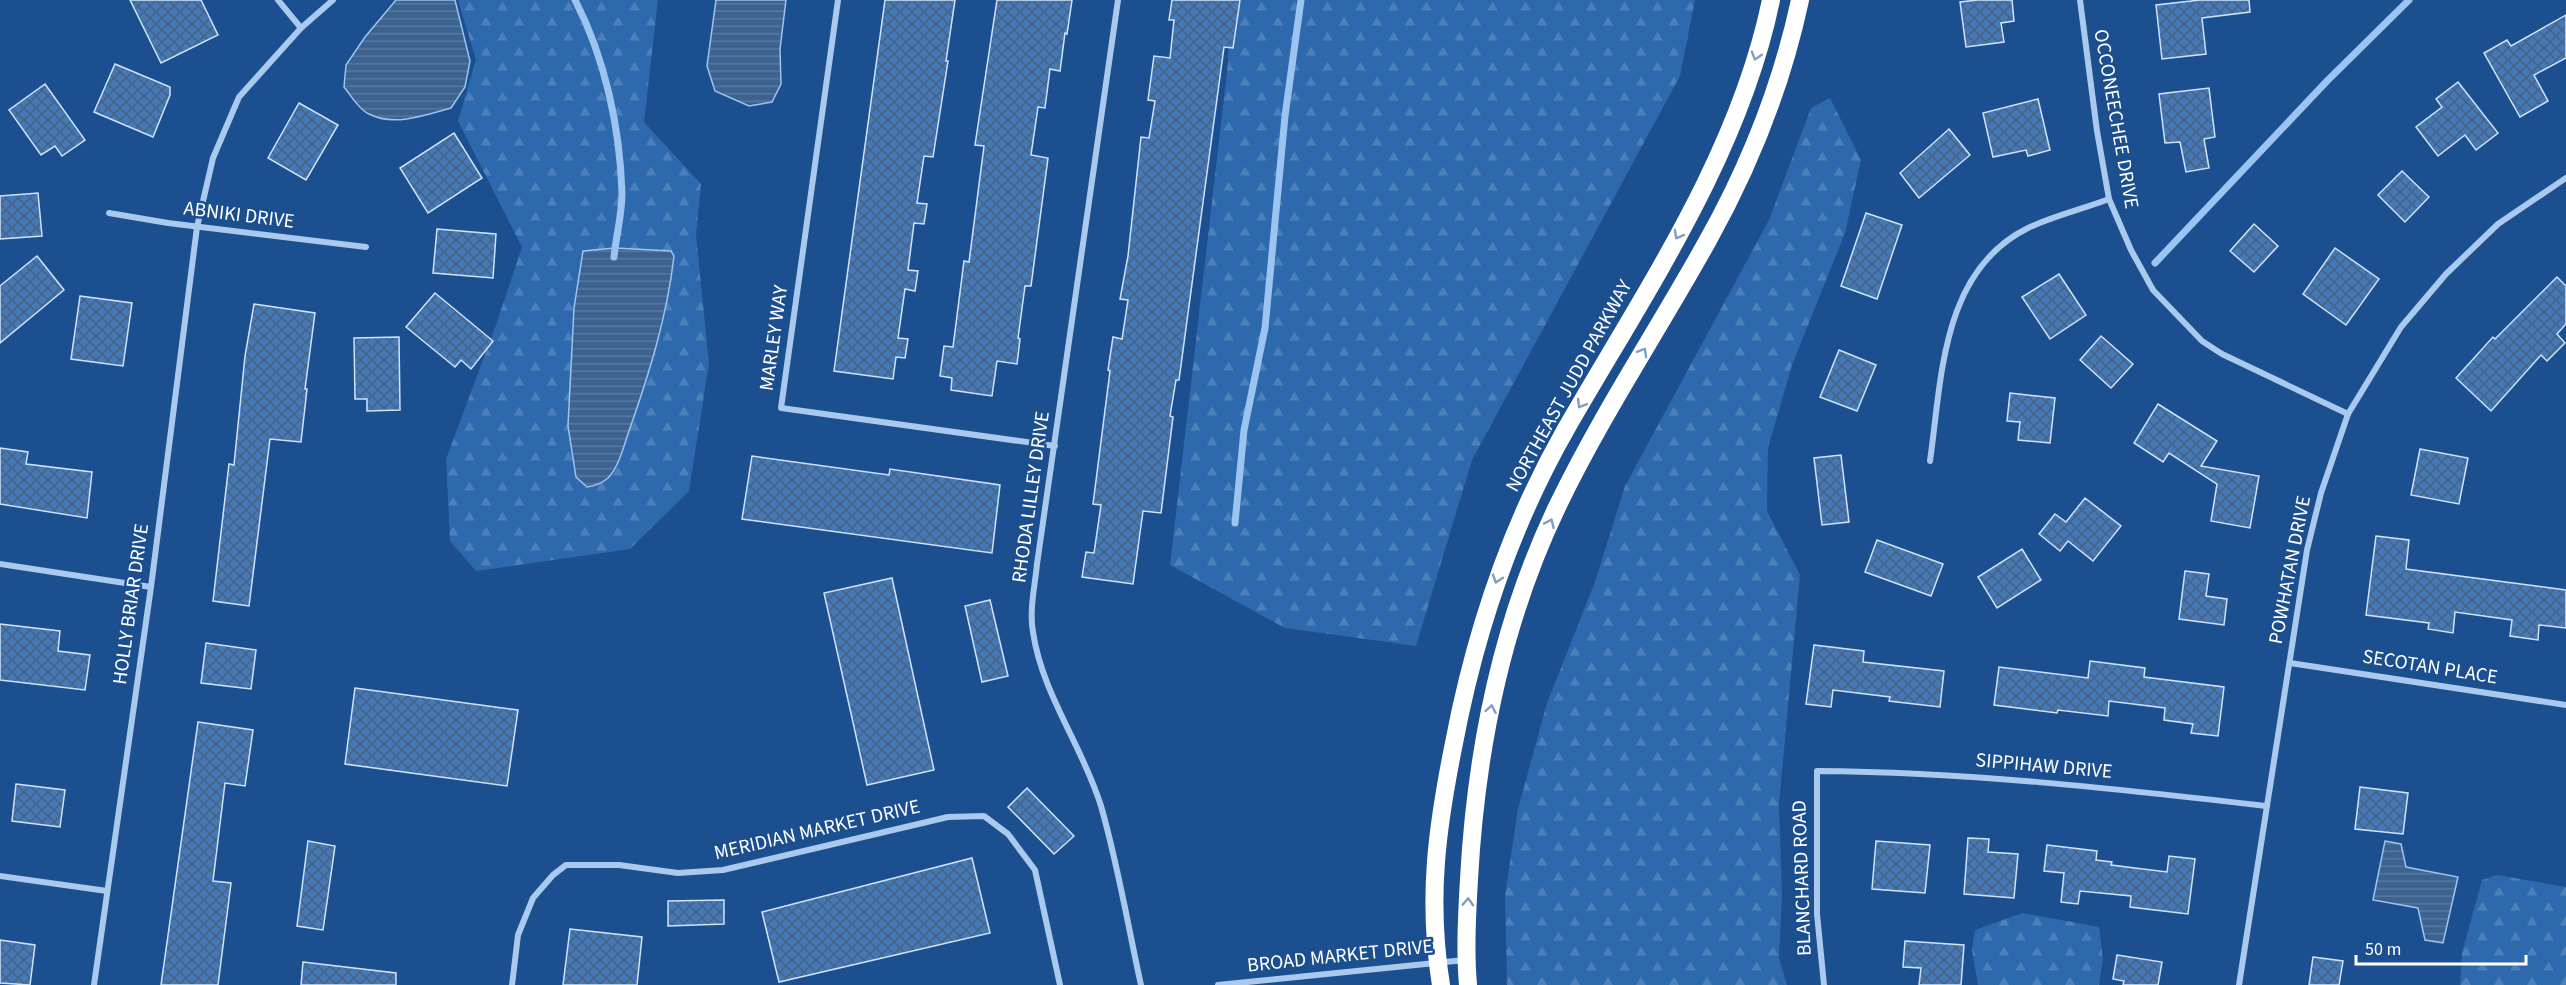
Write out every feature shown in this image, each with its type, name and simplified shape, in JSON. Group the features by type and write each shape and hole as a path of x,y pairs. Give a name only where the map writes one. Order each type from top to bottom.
{"highway":[{"name":"NORTHEAST JUDD PARKWAY","path":"1441,985 1434,934 1434,866 1440,816 1464,693 1480,630 1503,561 1538,482 1560,441 1698,198 1725,141 1750,74 1772,0"},
{"path":"1468,985 1466,960 1473,813 1493,698 1518,605 1544,537 1586,451 1708,240 1742,173 1779,78 1800,0"}],"street":[{"path":"278,0 301,28"},
{"name":"HOLLY BRIAR DRIVE","path":"94,985 151,587 197,226 213,158 240,97 301,28 333,0"},
{"name":"MARLEY WAY","path":"838,0 781,408 1054,446"},
{"name":"RHODA LILLEY DRIVE","path":"1118,0 1054,446 1033,600 1032,630 1038,659 1091,777 1101,808 1141,985"},
{"name":"OCCONEECHEE DRIVE","path":"2080,0 2097,131 2109,199 2127,242 2153,290 2202,341 2222,354 2348,414"},
{"name":"POWHATAN DRIVE","path":"2239,985 2307,550 2321,494 2348,414 2401,327 2446,274 2498,224 2566,178"},
{"path":"1930,460 1951,326 1964,292 1974,275 2007,241 2028,228 2109,199"},
{"name":"ABNIKI DRIVE","path":"109,213 366,247"},
{"path":"0,564 151,587"},
{"name":"SECOTAN PLACE","path":"2290,663 2566,705"},
{"name":"SIPPIHAW DRIVE","path":"1817,771 1977,777 2082,785 2267,806"},
{"name":"BLANCHARD ROAD","path":"1817,771 1817,914 1824,985"},
{"name":"MERIDIAN MARKET DRIVE","path":"512,985 518,935 533,898 553,875 566,865 619,865 678,873 723,870 948,817 984,816 1008,834 1035,870 1060,985"},
{"path":"0,876 107,891"},
{"name":"BROAD MARKET DRIVE","path":"1218,985 1466,960"}],"green space":[{"path":"458,0 658,0 644,122 701,184 696,235 709,363 689,491 630,549 476,571 450,541 446,459 496,325 522,247 458,121 476,60"},
{"path":"1230,0 1695,0 1680,76 1472,460 1416,646 1285,628 1170,565 1228,63"},
{"path":"1830,98 1861,160 1845,233 1792,365 1768,448 1767,511 1800,575 1779,804 1782,897 1779,958 1787,985 1507,985 1505,895 1518,809 1547,703 1595,582 1625,486 1769,220 1811,108"},
{"path":"2497,875 2566,887 2566,985 2460,985 2462,953 2482,880"},
{"path":"2022,913 2099,927 2103,959 2099,985 1978,985 1972,950 1975,930"}],"shaded area":[{"path":"396,0 455,0 470,61 465,87 451,108 431,114 389,120 369,114 362,109 344,87 346,65 365,37"},
{"path":"716,0 786,0 780,49 781,84 772,102 749,106 715,91 707,66"},
{"path":"615,248 671,251 674,256 667,301 656,345 621,456 608,478 587,487 576,477 568,426 574,308 583,251"},
{"path":"2385,841 2401,844 2406,867 2458,877 2443,943 2425,940 2418,908 2373,900"}],"building":[{"path":"130,0 201,0 218,35 161,63"},
{"path":"885,0 955,0 933,157 924,156 917,203 927,204 924,224 914,223 908,270 918,271 915,291 905,289 898,338 908,339 905,358 896,357 893,379 834,371"},
{"path":"997,0 1072,0 1060,71 1050,69 1045,108 1038,107 1031,155 1048,158 1031,286 1025,286 1017,364 997,361 992,396 951,390 952,378 940,376 944,346 953,347 964,261 969,262 984,146 975,145"},
{"path":"1172,0 1240,0 1233,48 1224,47 1179,380 1176,380 1170,416 1173,417 1161,513 1143,511 1133,584 1082,577 1086,552 1094,553 1101,505 1093,504 1113,337 1122,339 1128,300 1120,299 1128,256 1141,137 1149,138 1155,101 1148,100 1154,56 1170,58 1174,20 1169,20"},
{"path":"2012,0 2014,21 2001,23 2004,42 1966,47 1960,2"},
{"path":"2200,0 2249,0 2250,12 2202,18 2206,54 2162,59 2156,5"},
{"path":"2566,15 2566,58 2534,75 2548,101 2520,117 2484,53 2507,40 2511,46"},
{"path":"115,64 170,87 170,95 153,137 94,112"},
{"path":"2458,82 2498,133 2476,150 2465,135 2438,156 2416,127 2442,107 2436,99"},
{"path":"45,84 85,140 62,156 55,146 41,155 9,110"},
{"path":"2209,88 2215,137 2204,139 2209,168 2186,172 2180,142 2165,143 2159,94"},
{"path":"2038,99 2050,150 2028,156 2026,150 1993,157 1983,113"},
{"path":"299,103 338,125 306,180 268,158"},
{"path":"1949,129 1970,155 1919,198 1900,173"},
{"path":"454,133 482,178 428,213 400,168"},
{"path":"2402,171 2429,197 2405,222 2378,195"},
{"path":"38,193 42,236 0,239 0,196"},
{"path":"1866,213 1902,225 1877,299 1841,286"},
{"path":"2254,224 2278,246 2254,272 2230,251"},
{"path":"437,229 496,234 493,278 433,273"},
{"path":"2335,248 2379,279 2346,325 2303,294"},
{"path":"37,256 64,290 0,343 0,286"},
{"path":"2059,274 2086,315 2050,339 2022,297"},
{"path":"2557,277 2566,286 2566,324 2557,334 2565,343 2547,361 2541,355 2491,411 2456,378 2493,337 2495,339"},
{"path":"435,293 493,341 471,369 461,360 455,367 406,327"},
{"path":"80,296 132,303 123,366 71,359"},
{"path":"254,304 315,313 301,442 270,439 249,606 213,601 229,464 234,465 245,356"},
{"path":"2101,336 2133,364 2111,388 2080,360"},
{"path":"399,337 400,410 367,411 367,399 355,399 354,338"},
{"path":"1839,350 1876,365 1857,411 1820,397"},
{"path":"2010,393 2055,398 2050,443 2018,440 2020,422 2007,421"},
{"path":"2158,404 2217,441 2201,466 2259,476 2250,528 2211,521 2217,484 2169,453 2163,462 2134,443"},
{"path":"0,448 28,452 26,464 92,472 87,518 0,504"},
{"path":"2420,449 2468,458 2459,504 2411,495"},
{"path":"1841,455 1849,522 1822,525 1814,458"},
{"path":"752,456 889,475 890,469 1000,485 992,553 742,519"},
{"path":"2085,498 2121,526 2093,561 2068,541 2060,551 2039,534 2055,514 2066,522"},
{"path":"2376,536 2409,540 2406,569 2566,590 2566,628 2539,625 2538,640 2510,636 2512,620 2455,612 2453,633 2428,629 2429,623 2366,615"},
{"path":"1877,540 1943,564 1931,596 1865,572"},
{"path":"2022,549 2041,580 1997,608 1978,577"},
{"path":"2185,571 2209,574 2206,596 2227,599 2224,625 2179,619"},
{"path":"892,578 934,770 867,785 824,593"},
{"path":"990,600 1008,676 982,682 965,606"},
{"path":"0,624 60,631 58,651 90,655 85,690 0,680"},
{"path":"206,643 256,650 251,689 201,683"},
{"path":"1814,645 1864,651 1863,662 1944,671 1940,707 1889,701 1890,697 1833,690 1831,707 1806,704"},
{"path":"2090,661 2145,668 2144,677 2224,687 2218,736 2191,733 2193,724 2164,720 2165,708 2109,701 2108,716 2058,710 2057,713 1994,705 1999,667 2088,678"},
{"path":"355,688 518,710 507,786 345,764"},
{"path":"198,722 253,730 245,786 225,783 213,881 231,883 218,985 161,985"},
{"path":"16,784 65,790 60,827 12,821"},
{"path":"2360,787 2408,793 2403,834 2355,829"},
{"path":"1027,788 1074,836 1054,854 1008,807"},
{"path":"1968,838 1989,839 1988,852 2018,854 2014,898 1964,894"},
{"path":"308,841 335,846 323,930 297,926"},
{"path":"1876,841 1930,845 1925,893 1872,889"},
{"path":"2047,845 2097,851 2096,860 2112,862 2111,865 2167,872 2169,856 2195,859 2188,914 2130,907 2131,896 2080,891 2078,904 2061,902 2064,873 2044,871"},
{"path":"972,858 990,933 779,982 762,912"},
{"path":"724,900 724,924 668,926 668,901"},
{"path":"570,929 642,937 637,985 563,985"},
{"path":"0,940 35,945 30,985 0,983"},
{"path":"1905,941 1964,945 1961,985 1919,985 1921,968 1903,967"},
{"path":"2117,955 2162,962 2158,985 2123,985 2124,981 2113,979"},
{"path":"2313,957 2343,961 2339,985 2309,985"},
{"path":"303,962 396,973 396,985 301,985"}],"waterway":[{"path":"575,0 586,22 603,69 618,144 622,201 614,257"},
{"path":"1235,523 1244,430 1265,328 1285,116 1301,0"},
{"path":"2155,263 2327,81 2409,0"}]}
